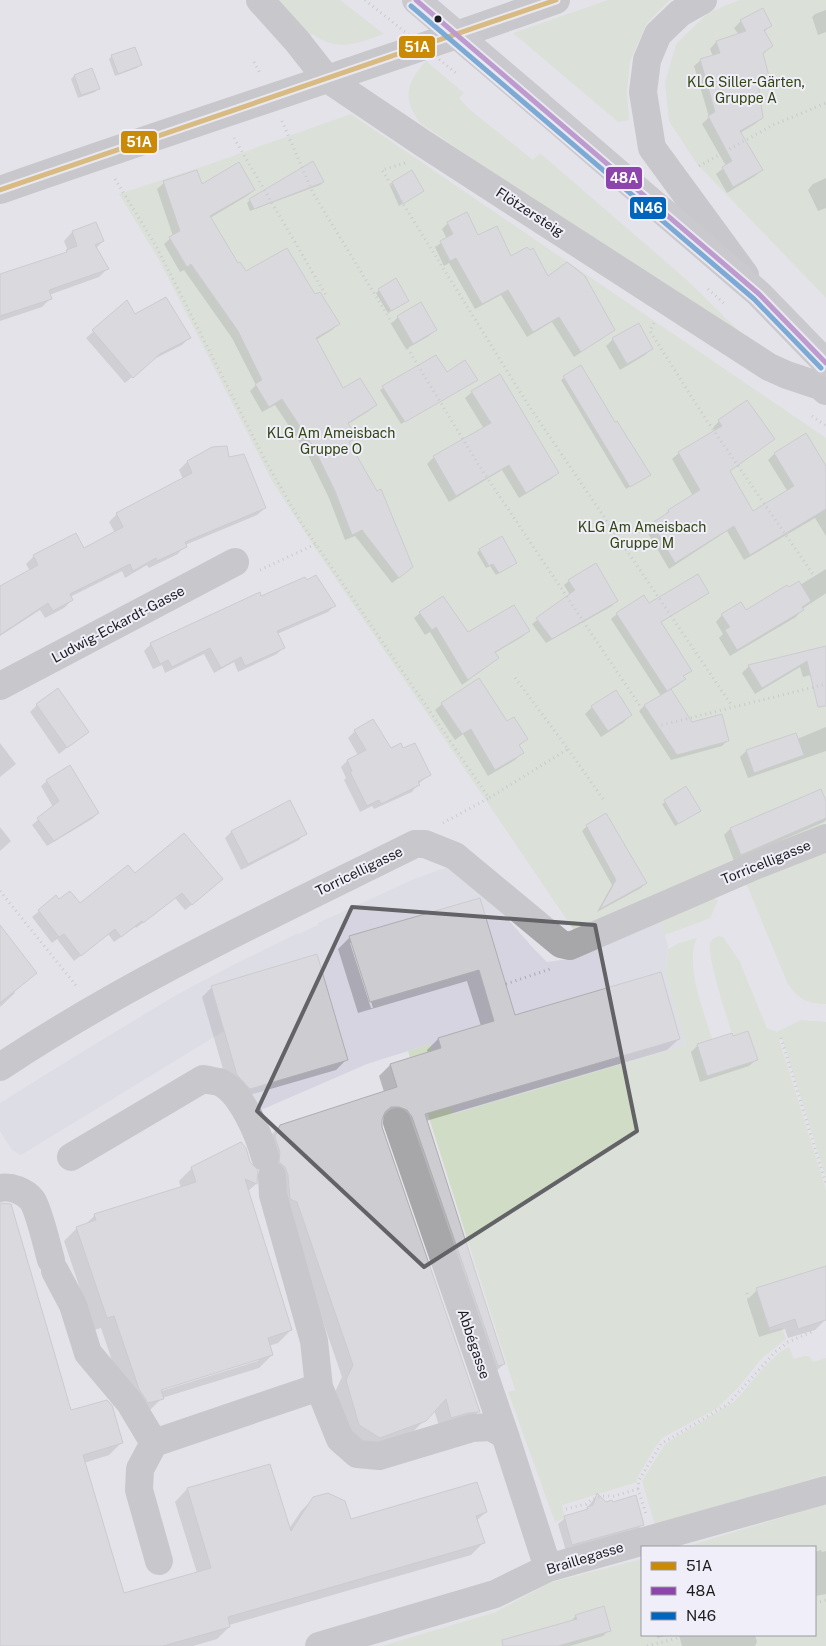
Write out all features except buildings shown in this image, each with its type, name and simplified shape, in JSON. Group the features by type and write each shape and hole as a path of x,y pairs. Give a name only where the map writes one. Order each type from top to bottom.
{"main road":[{"path":"416,0 759,294 826,363"}],"street":[{"name":"Flötzersteig","path":"260,0 297,41 326,78 424,144 769,367 820,386 826,391"},
{"path":"0,190 326,78 462,34 556,0"},
{"path":"703,0 680,13 658,34 647,60 643,92 652,148 759,294"},
{"name":"Ludwig-Eckardt-Gasse","path":"0,686 236,562"},
{"name":"Torricelligasse","path":"0,1067 94,1008 187,957 415,844 426,844 455,856 561,944 570,946 757,865 826,838"},
{"path":"71,1157 203,1079 220,1083 235,1095 253,1123 260,1140 314,1341 319,1387 340,1439 357,1454 379,1456 472,1428 491,1427 505,1435"},
{"name":"Abbégasse","path":"397,1122 505,1435 548,1568"},
{"path":"0,1188 7,1187 20,1191 32,1200 53,1266 73,1305 88,1353 130,1402 154,1444"},
{"path":"160,1561 139,1490 140,1469 154,1444 319,1387"},
{"name":"Braillegasse","path":"319,1646 495,1594 548,1568 826,1490"}],"path":[{"path":"365,0 463,78"},
{"path":"254,62 272,97 313,192 478,464 654,727 826,684"},
{"path":"695,169 773,125 826,103"},
{"path":"220,114 294,237 327,297"},
{"path":"424,144 414,159 382,170 529,406 732,706"},
{"path":"100,155 156,246 265,460 302,524 489,798"},
{"path":"704,285 726,305"},
{"path":"666,300 650,331 707,421 826,593"},
{"path":"811,415 826,426"},
{"path":"236,562 261,570 316,544"},
{"path":"513,675 603,798"},
{"path":"415,844 448,820 489,798 568,749"},
{"path":"0,891 94,1008"},
{"path":"506,984 556,966 562,962 566,946"},
{"path":"781,1038 826,1184"},
{"path":"747,1293 754,1317"},
{"path":"654,1538 638,1489 639,1480 661,1444 728,1404 775,1352 788,1342 814,1331"},
{"path":"566,1510 586,1504 592,1499 614,1496 638,1489"},
{"path":"647,1646 685,1636"}],"highlighted area":[{"path":"352,907 595,925 637,1131 424,1267 257,1111"}],"shaded area":[{"path":"451,867 473,879 547,962 568,959 661,920 668,946 665,973 686,1045 452,1114 430,1044 367,1064 261,1110 242,1091 224,1031 21,1155 12,1150 0,1131 0,1103 178,994 235,964 318,925 318,923 412,880"}],"green space":[{"path":"272,0 340,0 384,34 365,41 339,45 321,40 312,34 305,37"},
{"path":"608,0 670,0 647,23 630,61 627,91 629,120 618,122 513,33"},
{"name":"KLG Siller-Gärten, Gruppe A","path":"739,0 826,0 826,298 697,164 669,121 665,83 676,44 708,13"},
{"path":"426,61 464,93 459,98 469,109 533,160 540,153 687,280 744,336 744,343 420,123 411,106 409,91 414,76"},
{"name":"KLG Am Ameisbach Gruppe M","path":"351,114 826,438 826,827 575,932 319,554 272,481 159,260 119,194"},
{"path":"826,848 826,1004 813,1003 803,999 794,992 787,982 746,883"},
{"path":"712,896 718,901 710,918 664,935 661,920"},
{"path":"719,936 723,937 741,963 767,1028 777,1032 801,1020 826,1022 826,1178 782,1038 779,1039 826,1190 826,1266 756,1288 770,1331 782,1328 786,1339 762,1358 737,1389 716,1409 662,1438 637,1478 637,1482 562,1505 565,1518 555,1522 508,1392 515,1390 408,1051 430,1044 453,1114 686,1045 665,973 668,949 679,943 697,938 694,949 694,976 713,1042 757,1060 748,1031 733,1036 726,1014 714,973 710,951 711,941"},
{"path":"789,1347 794,1359 809,1356 813,1362 826,1358 826,1475 655,1525 642,1481 665,1444 735,1401 765,1366 780,1352"},
{"path":"826,1504 826,1646 382,1646 496,1612 549,1583 641,1559 641,1636 816,1636 816,1546 688,1546"}],"transit line":[{"name":"48A","path":"416,0 759,294 826,363"},
{"name":"51A","path":"0,190 556,0"},
{"name":"N46","path":"411,6 754,299 821,368"}],"park label":[{"name":"KLG Am Ameisbach Gruppe O","path":"331,442"}]}
